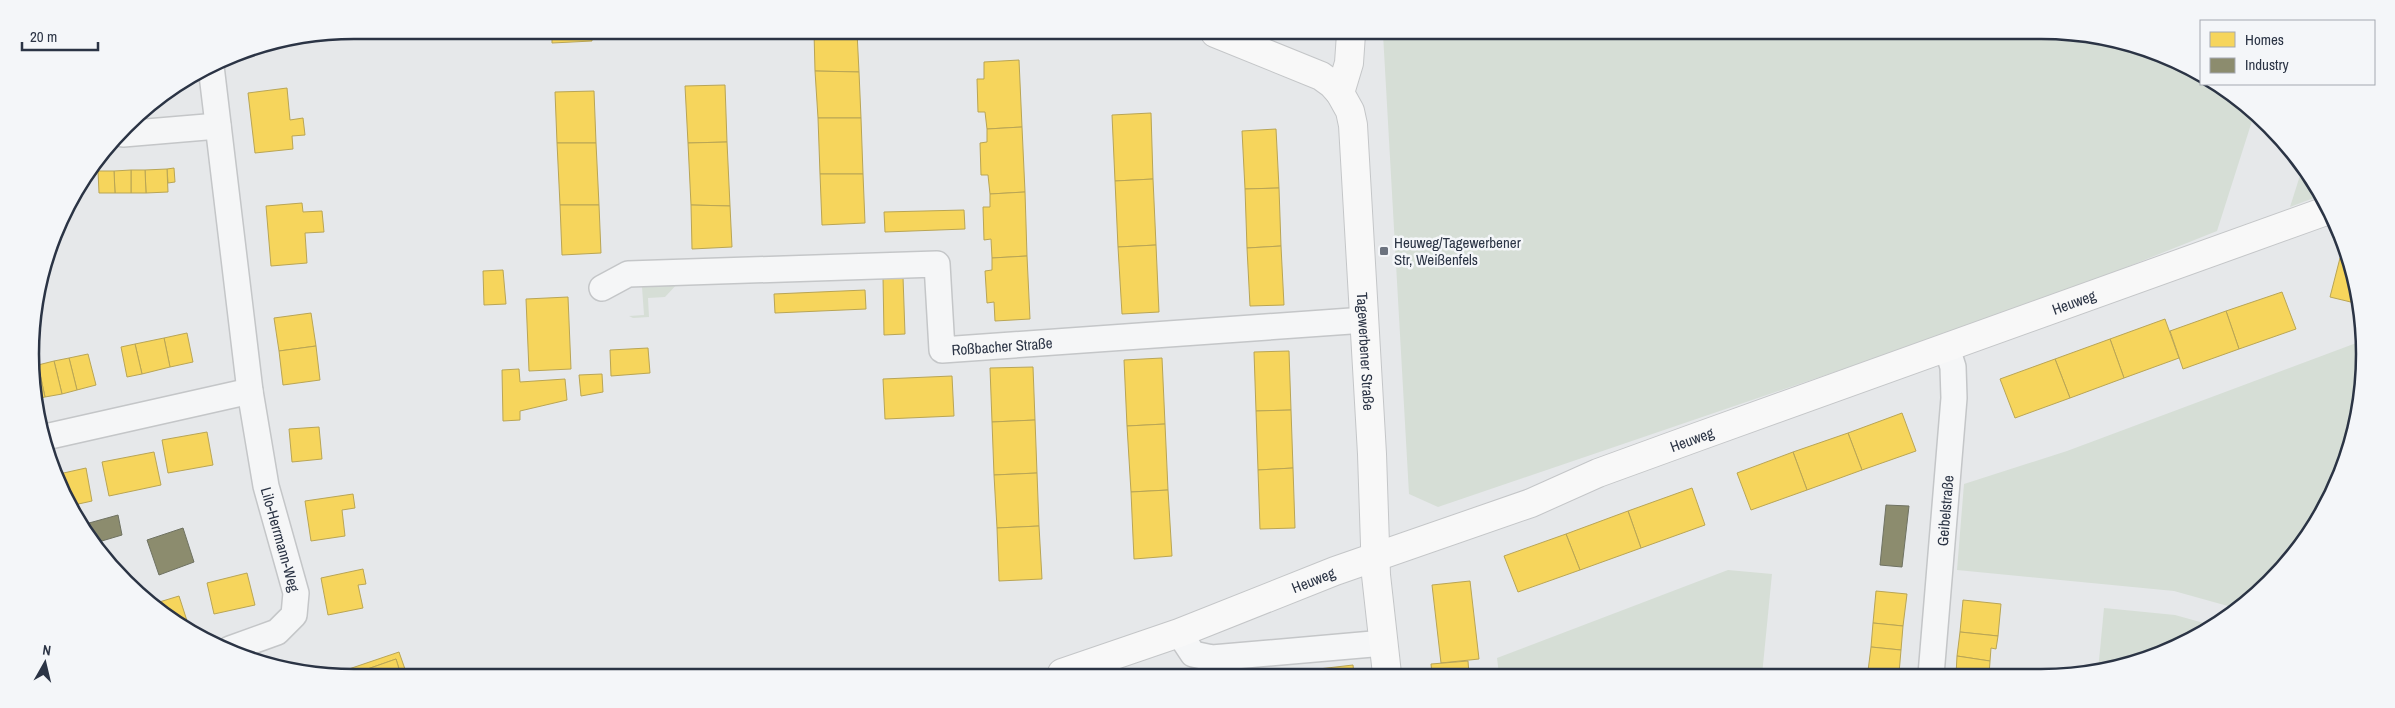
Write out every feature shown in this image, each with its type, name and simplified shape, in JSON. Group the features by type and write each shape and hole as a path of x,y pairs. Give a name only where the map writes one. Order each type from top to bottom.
{"street":[{"path":"1230,39 1321,76 1340,93 1350,63 1351,39"},
{"name":"Lilo-Herrmann-Weg","path":"212,73 250,391 266,486 296,592 294,615 277,632 237,647"},
{"name":"Tagewerbener Straße","path":"1340,93 1350,111 1353,125 1377,593 1387,669"},
{"path":"129,133 218,126"},
{"name":"Heuweg","path":"1074,669 1179,633 1376,557 1532,503 1598,473 2323,212"},
{"name":"Roßbacher Straße","path":"602,288 628,274 937,264 942,350 1364,320"},
{"name":"Geibelstraße","path":"1931,669 1954,398 1954,367 1947,348"},
{"path":"49,436 250,391"},
{"path":"1179,633 1193,654 1212,658 1384,643"}],"shaded area":[{"path":"1383,39 2062,39 2123,49 2162,63 2199,81 2200,85 2205,85 2216,92 2254,121 2252,121 2217,231 2034,304 1438,507 1409,494"},
{"path":"2300,175 2315,198 2290,207"},
{"path":"633,283 678,283 665,297 648,298 649,317 633,318 629,316 644,315 642,287 629,287"},
{"path":"2356,343 2354,395 2346,436 2324,493 2303,529 2278,562 2249,591 2230,606 2174,591 1957,570 1964,484 2067,451"},
{"path":"1728,570 1772,574 1763,669 1498,669 1497,658"},
{"path":"2104,608 2175,615 2205,623 2180,637 2142,653 2099,664"}],"building: Homes":[{"path":"552,39 592,39 592,41 552,43"},
{"path":"814,39 857,39 859,72 815,71"},
{"path":"1019,60 1022,127 987,129 985,112 978,112 977,79 984,79 984,62"},
{"path":"815,71 859,72 861,118 818,118"},
{"path":"725,85 727,142 688,143 685,86"},
{"path":"287,88 290,120 303,118 305,135 292,136 293,149 255,153 248,93"},
{"path":"594,91 596,143 557,143 555,92"},
{"path":"1151,113 1153,179 1115,181 1112,115"},
{"path":"818,118 861,118 863,174 820,174"},
{"path":"1022,127 1025,192 990,194 988,175 981,175 980,143 987,142 987,129"},
{"path":"1276,129 1279,188 1245,189 1242,131"},
{"path":"727,142 730,206 691,205 688,143"},
{"path":"557,143 596,143 599,205 560,205"},
{"path":"174,168 175,182 168,183 167,169"},
{"path":"167,169 168,192 146,193 145,170"},
{"path":"131,170 145,170 146,193 131,193"},
{"path":"131,170 131,193 115,193 114,171"},
{"path":"98,171 114,171 115,193 99,193"},
{"path":"820,174 863,174 865,223 822,225"},
{"path":"1153,179 1156,245 1118,247 1115,181"},
{"path":"1279,188 1281,246 1247,248 1245,189"},
{"path":"1025,192 1027,256 992,258 991,239 984,240 983,207 990,207 990,194"},
{"path":"302,203 303,212 322,211 324,232 305,233 307,263 271,266 266,206"},
{"path":"560,205 599,205 601,253 562,255"},
{"path":"691,205 730,206 732,247 692,249"},
{"path":"964,210 965,229 885,232 884,212"},
{"path":"1156,245 1159,312 1122,314 1118,247"},
{"path":"1281,246 1284,305 1250,306 1247,248"},
{"path":"1027,256 1030,319 995,321 994,302 987,303 985,271 992,270 992,258"},
{"path":"2340,258 2342,258 2352,302 2330,297"},
{"path":"503,270 506,304 484,305 483,271"},
{"path":"883,277 903,277 905,334 884,335"},
{"path":"865,290 866,309 775,313 774,294"},
{"path":"2282,292 2296,329 2239,349 2226,311"},
{"path":"568,297 571,369 529,371 526,299"},
{"path":"2226,311 2239,349 2183,369 2170,331"},
{"path":"311,313 316,346 279,351 274,318"},
{"path":"2165,319 2179,358 2124,378 2110,339"},
{"path":"187,333 193,362 170,367 164,338"},
{"path":"164,338 170,367 142,374 135,344"},
{"path":"2110,339 2124,378 2070,398 2055,359"},
{"path":"135,344 142,374 127,377 121,347"},
{"path":"316,346 320,380 283,385 279,351"},
{"path":"648,348 650,373 611,376 610,350"},
{"path":"1289,351 1291,410 1256,411 1254,352"},
{"path":"88,354 96,385 77,390 69,358"},
{"path":"69,358 77,390 62,394 54,361"},
{"path":"1162,358 1165,424 1127,426 1124,360"},
{"path":"2055,359 2070,398 2015,418 2000,379"},
{"path":"54,361 62,394 45,397 39,365"},
{"path":"1033,367 1035,420 992,422 990,368"},
{"path":"519,369 520,382 565,379 567,400 520,411 520,420 503,421 502,370"},
{"path":"39,370 45,397 42,398"},
{"path":"602,374 603,392 581,396 579,375"},
{"path":"952,376 954,416 885,419 883,379"},
{"path":"1291,410 1293,468 1258,470 1256,411"},
{"path":"1902,413 1916,451 1862,470 1848,433"},
{"path":"1035,420 1037,473 994,475 992,422"},
{"path":"1165,424 1168,490 1131,492 1127,426"},
{"path":"319,427 322,459 292,462 289,429"},
{"path":"207,432 213,465 168,473 162,440"},
{"path":"1848,433 1862,470 1807,490 1793,452"},
{"path":"154,452 161,485 109,496 102,462"},
{"path":"1793,452 1807,490 1751,510 1737,473"},
{"path":"86,468 92,501 77,504 62,473"},
{"path":"1293,468 1295,528 1260,529 1258,470"},
{"path":"1037,473 1039,526 997,528 994,475"},
{"path":"1692,488 1705,525 1641,548 1628,511"},
{"path":"1168,490 1172,556 1134,559 1131,492"},
{"path":"353,494 355,508 342,510 345,536 311,541 305,501"},
{"path":"1628,511 1641,548 1580,570 1566,534"},
{"path":"1039,526 1042,579 999,581 997,528"},
{"path":"1566,534 1580,570 1518,592 1504,556"},
{"path":"363,569 366,584 358,585 363,608 328,615 321,578"},
{"path":"247,573 255,605 214,614 207,583"},
{"path":"1470,581 1479,659 1441,663 1432,585"},
{"path":"1876,591 1907,594 1903,626 1873,623"},
{"path":"179,596 187,621 179,616 159,602"},
{"path":"1963,600 2001,604 1998,636 1960,632"},
{"path":"1873,623 1903,626 1901,650 1871,647"},
{"path":"1960,632 1998,636 1996,649 1991,648 1990,661 1957,656"},
{"path":"1871,647 1901,650 1899,669 1868,669"},
{"path":"399,652 405,669 399,669 396,659 368,669 349,669"},
{"path":"1957,656 1990,661 1989,669 1956,669"},
{"path":"396,659 399,669 368,669"},
{"path":"1468,661 1469,669 1432,669 1431,664"},
{"path":"1353,665 1353,669 1318,669"}],"building: Industry":[{"path":"1886,505 1909,506 1902,567 1880,565"},
{"path":"118,515 122,535 101,541 89,523"},
{"path":"183,528 194,562 159,575 147,540"}],"place":[{"name":"Heuweg/Tagewerbener Str, Weißenfels","path":"1384,251"}]}
